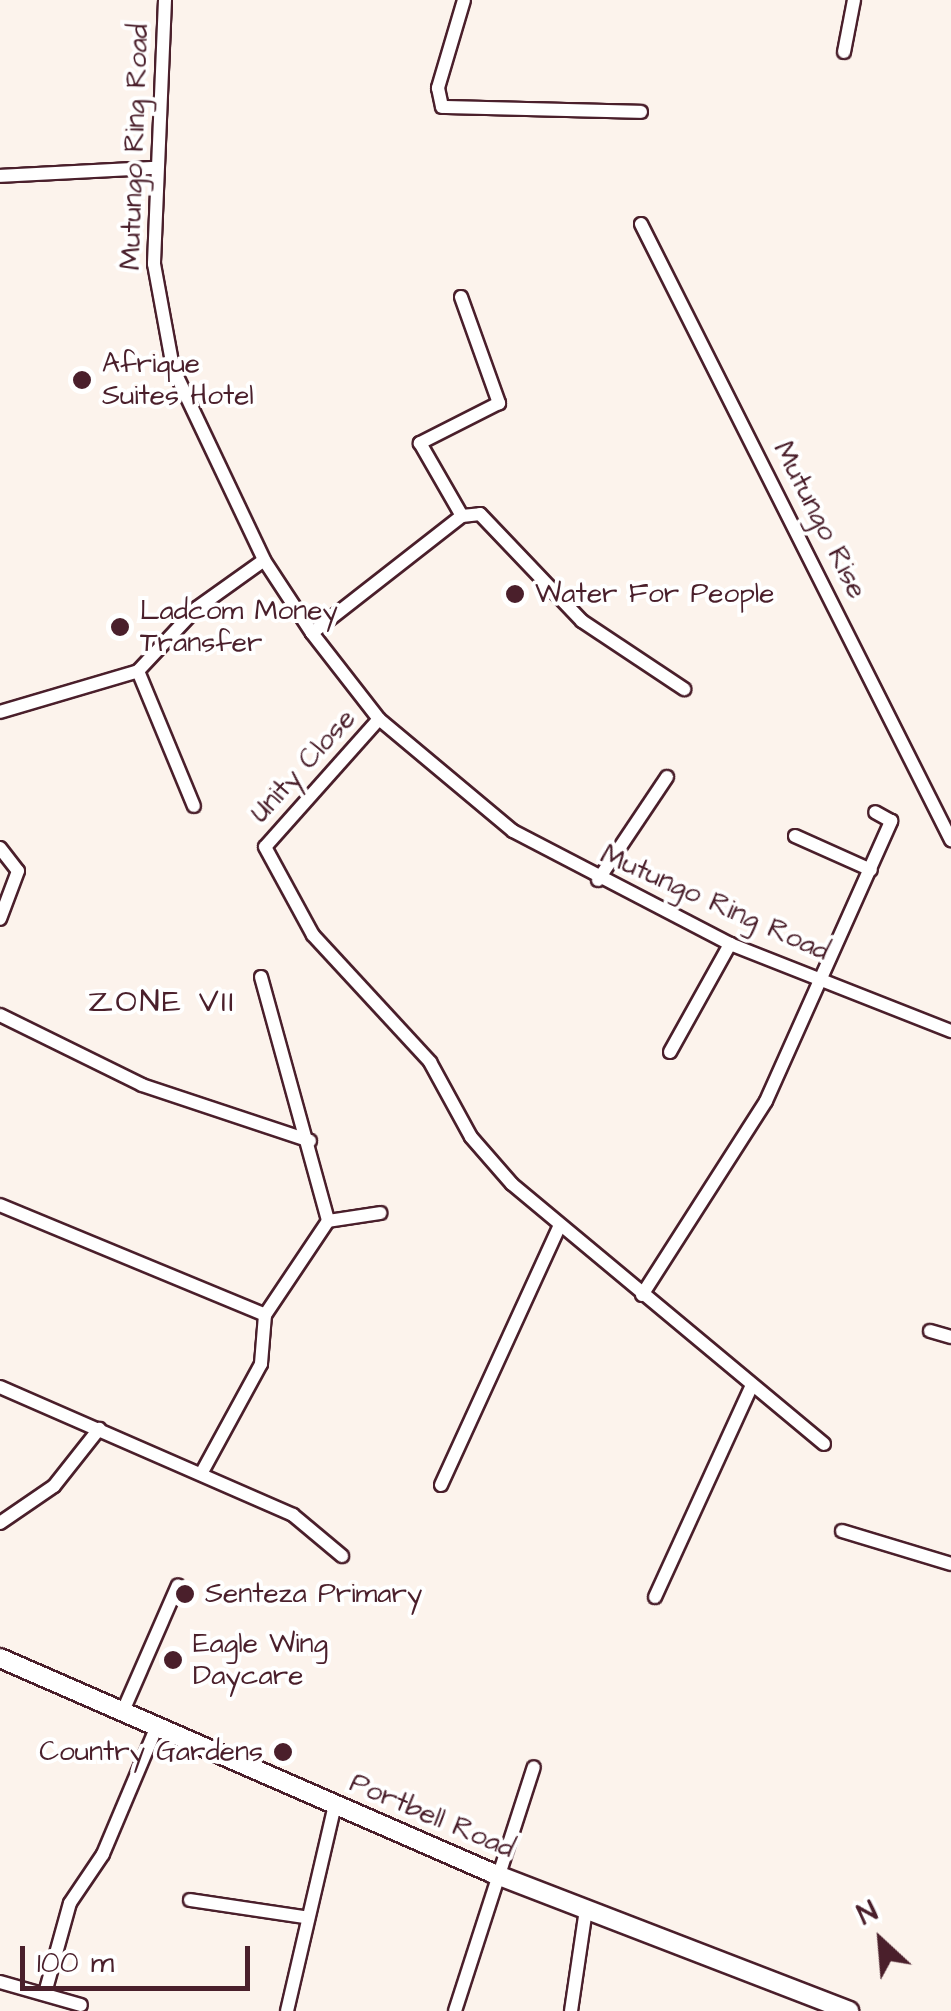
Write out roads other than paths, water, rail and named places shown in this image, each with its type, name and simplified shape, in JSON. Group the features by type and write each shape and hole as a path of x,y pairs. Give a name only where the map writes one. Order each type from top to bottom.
{"main road":[{"name":"Portbell Road","path":"0,1658 492,1874 844,2010"}],"street":[{"name":"Mutungo Ring Road","path":"166,0 155,168 156,285 173,368 264,560 312,633 380,720 514,830 598,880 730,944 951,1031"},
{"path":"464,0 438,88 442,107 641,112"},
{"path":"844,52 854,0"},
{"path":"0,176 155,168"},
{"name":"Mutungo Rise","path":"642,224 951,840"},
{"path":"461,297 499,403 420,443 462,516"},
{"path":"312,633 462,516 480,514 582,622 684,688"},
{"path":"0,712 138,671 197,608 264,560"},
{"path":"138,671 194,806"},
{"name":"Unity Close","path":"380,720 265,847 313,935 430,1062 471,1137 560,1227"},
{"path":"598,880 667,778"},
{"path":"642,1295 766,1101 816,978 871,870 891,821 875,812"},
{"path":"795,836 871,870"},
{"path":"0,848 18,871 0,919"},
{"path":"670,1052 730,944"},
{"path":"202,1474 261,1364 265,1315 328,1221 310,1141 261,977"},
{"path":"0,1014 142,1085 310,1141"},
{"path":"0,1205 265,1315"},
{"path":"328,1221 380,1214"},
{"path":"441,1485 560,1227 824,1444"},
{"path":"930,1332 951,1337"},
{"path":"0,1387 309,1524 342,1556"},
{"path":"654,1596 752,1387"},
{"path":"0,1523 54,1486 99,1429"},
{"path":"842,1531 951,1564"},
{"path":"122,1710 178,1585"},
{"path":"46,1993 70,1903 102,1854 157,1726"},
{"path":"455,2011 492,1874 511,1851 534,1767"},
{"path":"287,2011 304,1917 335,1805"},
{"path":"190,1900 304,1917"},
{"path":"571,2011 586,1909"},
{"path":"0,1982 81,2005"}],"place":[{"name":"Afrique Suites Hotel","path":"82,380"},
{"name":"Water For People","path":"515,594"},
{"name":"Ladcom Money Transfer","path":"120,627"},
{"name":"Senteza Primary","path":"185,1594"},
{"name":"Eagle Wing Daycare","path":"173,1660"},
{"name":"Country Gardens","path":"283,1752"}],"district":[{"name":"ZONE VII","path":"162,1002"}]}
